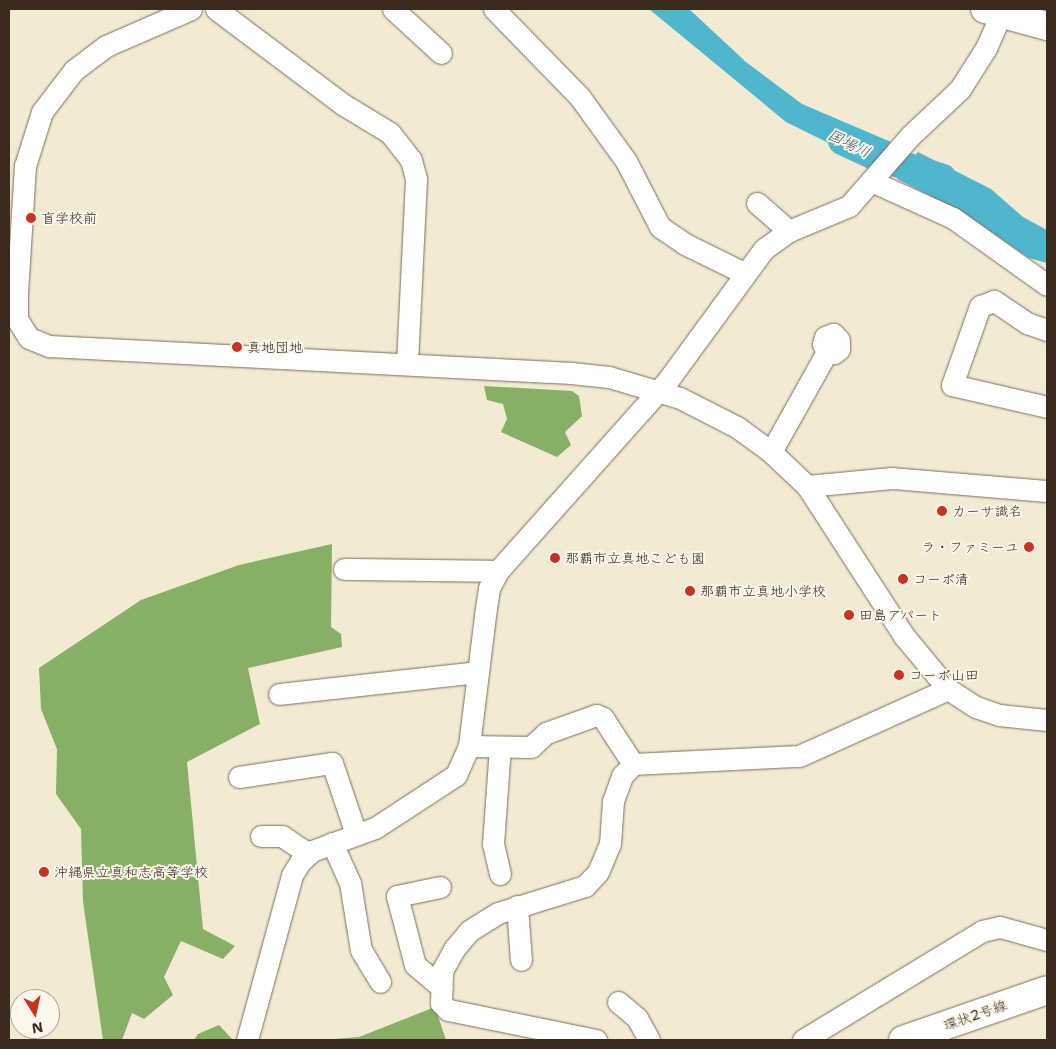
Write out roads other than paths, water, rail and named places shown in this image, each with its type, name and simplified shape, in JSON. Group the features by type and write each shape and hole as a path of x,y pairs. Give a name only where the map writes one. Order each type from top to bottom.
{"main road":[{"path":"993,11 1047,26"},
{"name":"環状2号線","path":"903,1040 1047,990"},
{"name":"環状2号線","path":"960,1040 1047,1009"}],"street":[{"path":"192,9 106,46 74,70 42,112 25,166 17,294 19,327 29,338 49,346 407,363 571,373 609,377 659,390 737,427 772,452 807,486 904,636 948,689 976,707 999,715 1047,720"},
{"path":"216,9 344,105 390,132 411,160 416,179 407,363"},
{"path":"393,9 441,53"},
{"path":"494,9 578,96 626,161 660,226 685,244 744,273"},
{"path":"247,1040 292,875 309,854 387,821 456,775 469,746 489,588 498,571 659,390 744,273 764,249 789,231 849,206 910,136 960,89 986,48 993,11"},
{"path":"871,181 953,218 1047,285"},
{"path":"756,203 789,231"},
{"path":"1047,330 1027,322 994,301 980,306 952,385 1047,407"},
{"path":"772,452 827,352"},
{"path":"807,486 892,478 1047,491"},
{"path":"344,569 498,571"},
{"path":"279,694 477,672"},
{"path":"596,1040 448,1010 441,1003 442,971 454,949 469,931 498,913 585,886 598,872 610,844 612,801 622,776 633,764 798,756 948,689"},
{"path":"469,746 531,747 546,733 596,714 603,718 633,764"},
{"path":"500,747 493,844 500,874"},
{"path":"239,777 332,763 356,834"},
{"path":"261,836 282,836 309,854"},
{"path":"332,843 350,883 361,950 380,982"},
{"path":"440,886 397,896 415,965 442,988"},
{"path":"517,906 521,960"},
{"path":"803,1040 982,931 1000,927 1047,940"},
{"path":"618,1002 637,1018 649,1040"}],"water":[{"path":"649,9 689,9 746,62 802,104 891,142 869,163 786,122"},
{"path":"918,152 991,189 1023,217 1047,230 1047,263 1029,258 964,213 897,179"}],"waterway":[{"name":"国場川","path":"842,141 874,156 943,178"}],"place":[{"name":"盲学校前","path":"31,218"},
{"name":"真地団地","path":"237,347"},
{"name":"カーサ識名","path":"942,511"},
{"name":"ラ・ファミーユ","path":"1029,547"},
{"name":"那覇市立真地こども園","path":"555,558"},
{"name":"コーポ清","path":"903,579"},
{"name":"那覇市立真地小学校","path":"690,591"},
{"name":"田島アパート","path":"849,615"},
{"name":"コーポ山田","path":"899,675"},
{"name":"沖縄県立真和志高等学校","path":"44,872"}]}
